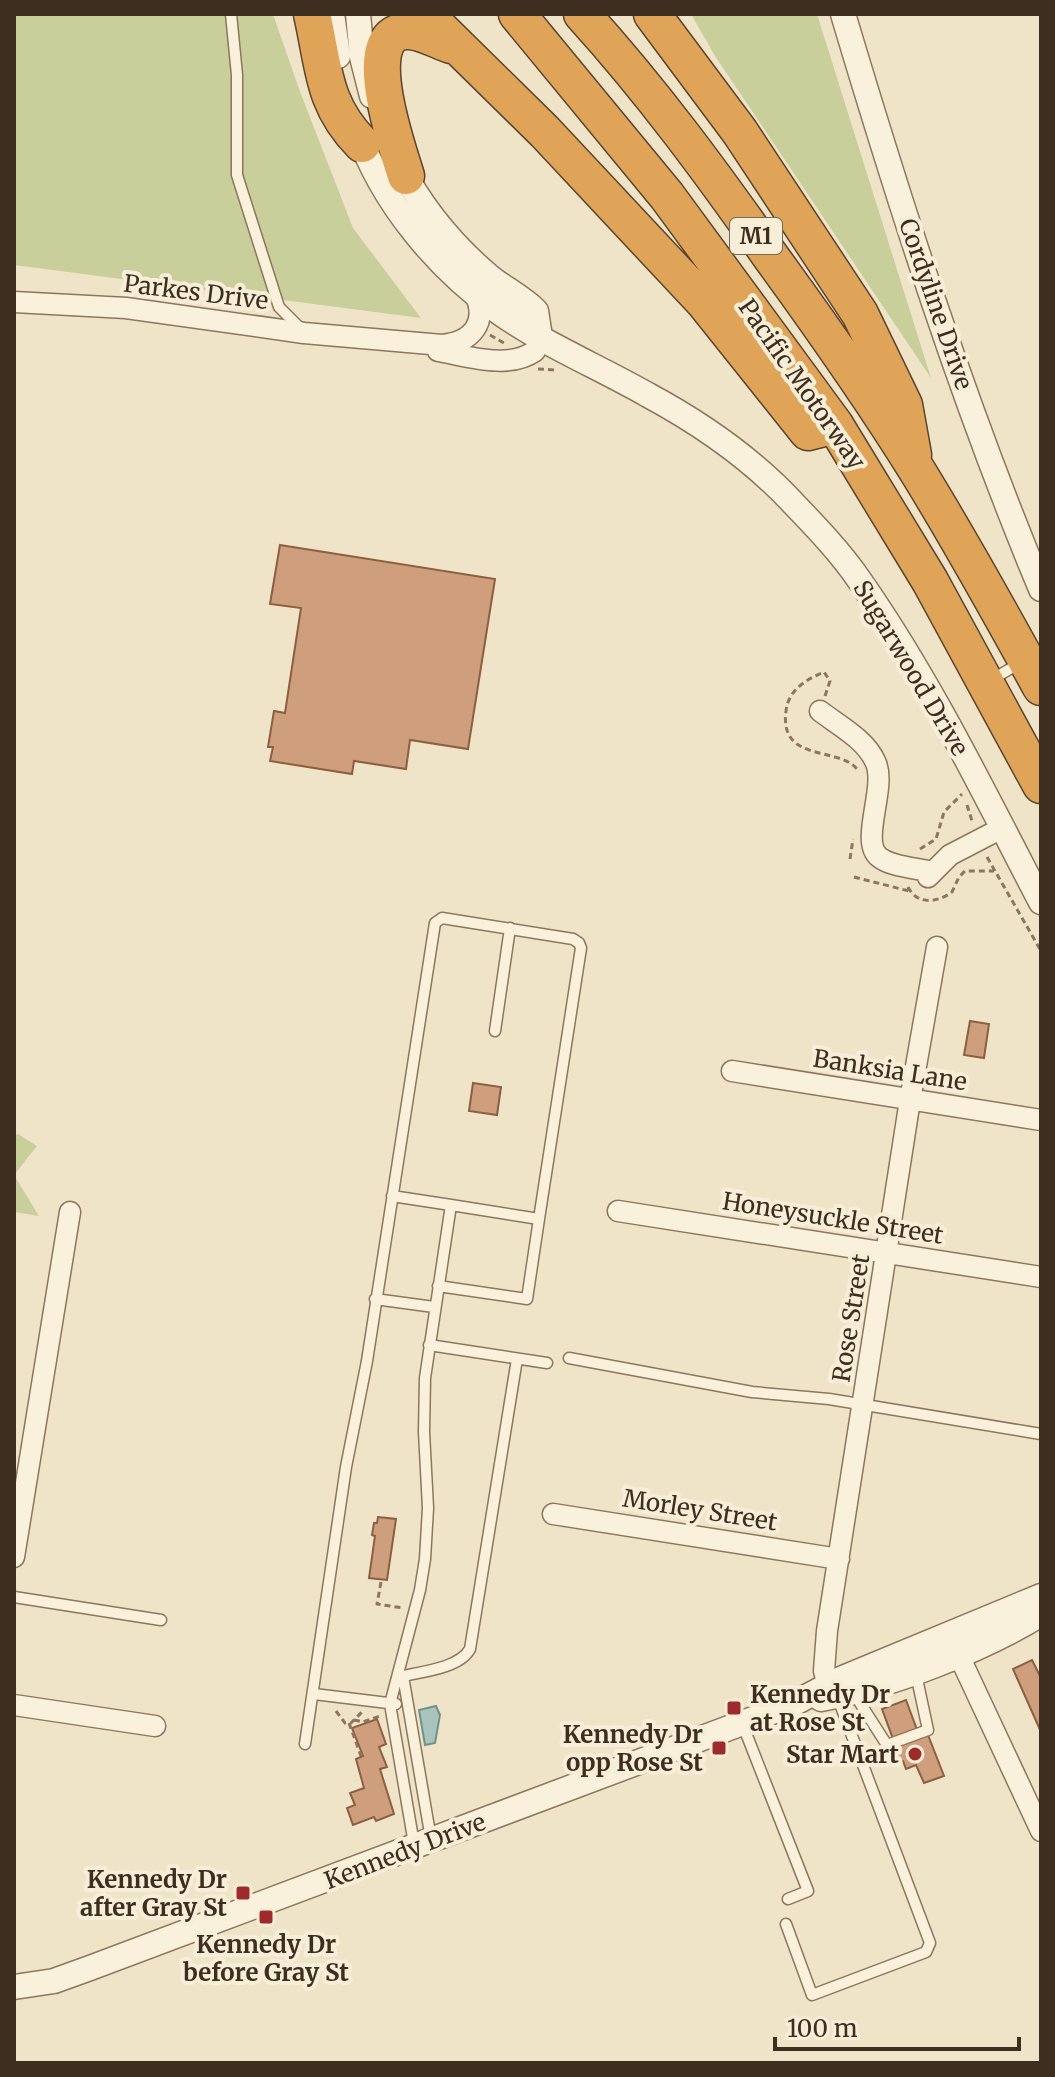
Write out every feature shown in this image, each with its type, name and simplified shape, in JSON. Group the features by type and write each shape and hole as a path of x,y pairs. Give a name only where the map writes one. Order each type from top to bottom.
{"highway":[{"path":"312,14 329,96 342,122 362,144"},
{"path":"425,14 545,132 705,303 808,432 835,425"},
{"name":"Pacific Motorway","path":"517,14 667,196 835,425 930,581 1041,785"},
{"name":"Pacific Motorway","path":"582,14 720,184 822,328 916,468 1034,673"},
{"path":"652,14 740,132 860,314 904,405 916,468"},
{"path":"406,176 384,103 381,74 386,44 400,33 409,31 461,48"}],"street":[{"name":"Sugarwood Drive","path":"332,14 343,87 362,144 380,179 412,228 441,263 499,312 651,396 725,444 791,501 859,578 913,664 1041,902"},
{"path":"358,14 362,57 374,104 382,130 406,176 431,216 459,248 491,278 536,311 540,337"},
{"name":"Cordyline Drive","path":"843,14 929,286 1010,516 1041,589"},
{"name":"Parkes Drive","path":"14,302 126,308 304,333 442,345 464,340 475,331 480,320 475,294"},
{"name":"Parkes Drive","path":"372,340 509,360 535,351 540,337"},
{"path":"820,711 864,745 877,764 879,786 871,840 875,854 886,861 930,875 950,855 1002,828"},
{"name":"Rose Street","path":"837,1693 823,1664 910,1100 937,947"},
{"name":"Banksia Lane","path":"732,1071 1041,1120"},
{"name":"Honeysuckle Street","path":"618,1211 1041,1277"},
{"path":"14,1557 70,1212"},
{"name":"Morley Street","path":"553,1514 839,1559"},
{"name":"Kennedy Drive","path":"837,1693 916,1647 1041,1596"},
{"name":"Kennedy Drive","path":"14,1987 54,1981 793,1704 915,1673 1041,1614"},
{"path":"958,1655 970,1625"},
{"path":"916,1647 949,1649 958,1655 1041,1831"},
{"path":"14,1705 155,1726"}],"lane":[{"path":"231,14 237,75 237,175 279,307 304,333"},
{"path":"986,683 1034,673"},
{"path":"305,1744 346,1467 367,1361 435,923 442,918 573,939 581,946 527,1299 438,1286"},
{"path":"495,1031 510,928"},
{"path":"392,1196 539,1219"},
{"path":"423,1844 391,1708 415,1611 427,1534 424,1412 429,1345 451,1205"},
{"path":"375,1299 434,1307"},
{"path":"429,1345 547,1363"},
{"path":"569,1358 752,1392 821,1398 1041,1434"},
{"path":"401,1676 458,1661 470,1649 517,1359"},
{"path":"14,1597 161,1620"},
{"path":"837,1693 887,1745 928,1730 915,1673"},
{"path":"401,1676 408,1702 423,1844"},
{"path":"786,1924 812,1995 926,1952 930,1943 837,1693"},
{"path":"314,1694 391,1708 408,1702"},
{"path":"742,1723 808,1891 788,1899"}],"path":[{"path":"536,367 565,373"},
{"path":"820,711 830,681 824,672 793,692 788,701 786,721 794,740 803,747 814,753 851,762 860,774"},
{"path":"920,849 936,839 944,812 962,794 970,816"},
{"path":"850,859 853,837"},
{"path":"989,864 1001,878 1041,951"},
{"path":"854,877 909,891 922,900 934,901 952,892 965,871 994,871"},
{"path":"907,886 909,891"},
{"path":"381,1582 377,1604 415,1611"},
{"path":"354,1720 363,1722 391,1708"},
{"path":"349,1723 361,1756"}],"green space":[{"path":"14,14 273,14 353,228 421,318 14,265"},
{"path":"691,14 817,14 931,378 715,56"},
{"path":"18,1134 37,1146 14,1175 14,1135"},
{"path":"14,1175 39,1216 14,1212"}],"water":[{"path":"436,1706 440,1715 435,1743 425,1745 419,1710"}],"building":[{"path":"280,545 495,579 468,749 410,740 406,769 354,761 352,774 270,761 273,747 268,747 274,711 285,713 301,608 270,604"},
{"path":"970,1021 989,1024 984,1058 964,1055"},
{"path":"473,1083 501,1087 497,1115 469,1111"},
{"path":"378,1517 396,1519 387,1580 369,1578 375,1536 372,1535"},
{"path":"1032,1660 1041,1678 1041,1732 1013,1669"},
{"path":"906,1700 920,1738 896,1747 882,1709"},
{"path":"377,1719 386,1744 379,1747 387,1767 380,1769 394,1814 353,1825 347,1808 355,1805 350,1793 364,1788 356,1759 363,1756 352,1728"},
{"name":"Star Mart","path":"928,1735 944,1776 924,1783 916,1765 906,1769 903,1761 897,1763 892,1748"}],"place":[{"name":"Kennedy Dr at Rose St","path":"734,1708"},
{"name":"Kennedy Dr opp Rose St","path":"719,1748"},
{"name":"Star Mart","path":"915,1754"},
{"name":"Kennedy Dr after Gray St","path":"243,1893"},
{"name":"Kennedy Dr before Gray St","path":"266,1917"}]}
